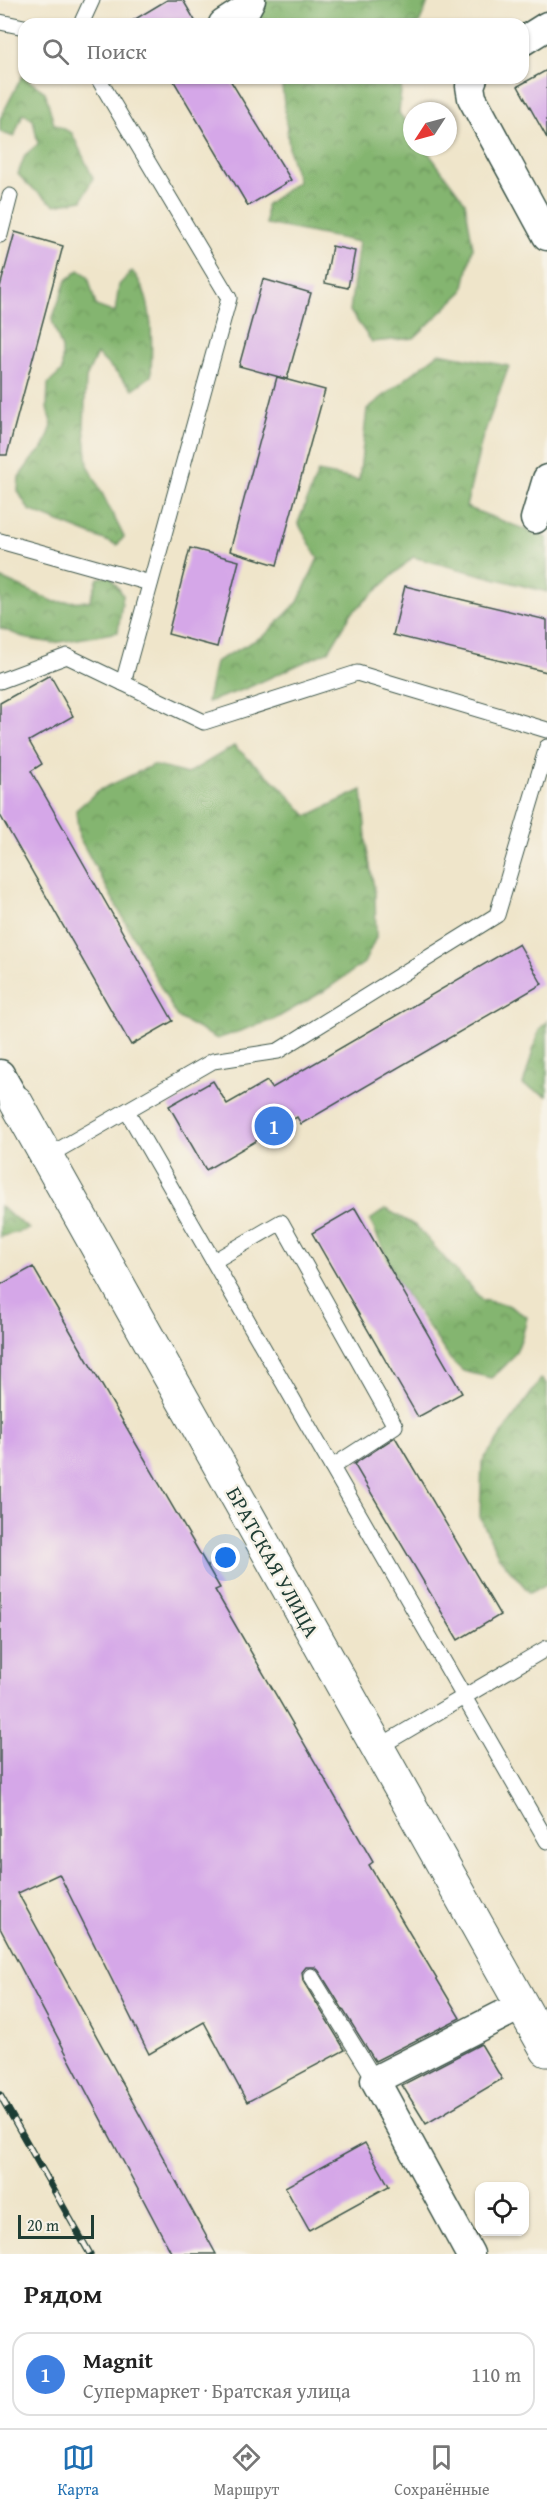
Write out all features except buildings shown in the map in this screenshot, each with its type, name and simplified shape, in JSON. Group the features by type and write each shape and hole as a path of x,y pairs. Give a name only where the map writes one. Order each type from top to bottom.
{"street":[{"path":"232,18 246,9 251,0"},
{"path":"529,37 547,26"},
{"path":"471,84 472,98 547,236"},
{"path":"535,519 547,479"},
{"name":"БРАТСКАЯ УЛИЦА","path":"8,1088 547,2050"},
{"path":"470,2254 375,2080 522,2005"}],"lane":[{"path":"84,18 92,0"},
{"path":"0,22 18,26"},
{"path":"102,84 229,298 123,683"},
{"path":"0,235 10,196"},
{"path":"0,541 150,583"},
{"path":"0,681 67,657 204,722 357,673 547,730"},
{"path":"46,1157 213,1061 278,1051 497,915 547,747"},
{"path":"127,1111 547,1841"},
{"path":"214,1262 280,1222 395,1426 332,1467"},
{"path":"377,1748 547,1648"},
{"path":"311,1976 375,2080"}],"green space":[{"path":"251,0 429,0 422,18 258,18"},
{"path":"18,84 34,84 45,92 54,124 72,133 93,178 82,200 55,205 28,185 18,174 25,155 38,144 33,119 23,113 14,137 0,132 0,119"},
{"path":"282,84 401,84 399,113 403,118 403,156 431,156 465,202 473,247 463,291 414,338 372,342 350,311 359,242 266,224 266,205 298,181 290,155"},
{"path":"79,270 88,276 96,306 115,313 119,285 132,271 145,294 150,321 151,376 133,389 97,354 86,378 84,426 88,465 124,537 117,545 29,510 18,491 19,477 44,447 52,426 47,408 48,384 62,371 62,349 52,320 66,281"},
{"path":"439,353 509,366 482,439 466,507 547,538 547,592 413,557 351,614 329,651 245,689 207,702 215,662 265,635 298,602 318,558 298,523 318,472 359,480 367,409"},
{"path":"110,576 123,595 118,632 54,643 28,639 0,628 0,578 55,602 90,601 98,578"},
{"path":"234,746 281,787 307,816 362,790 367,850 375,893 376,937 364,963 324,991 275,1019 217,1039 177,1017 79,837 76,810 98,791 153,765 187,774"},
{"path":"547,1021 547,1096 523,1085 539,1030"},
{"path":"0,1206 3,1209 29,1229 0,1237"},
{"path":"386,1209 416,1226 482,1300 508,1305 527,1317 516,1352 506,1365 491,1378 463,1371 450,1359 399,1284 370,1220"},
{"path":"541,1379 547,1384 547,1584 530,1593 499,1557 480,1517 482,1462"}],"railway":[{"path":"0,2095 90,2254"}],"place":[{"name":"Magnit","path":"274,1126"}]}
